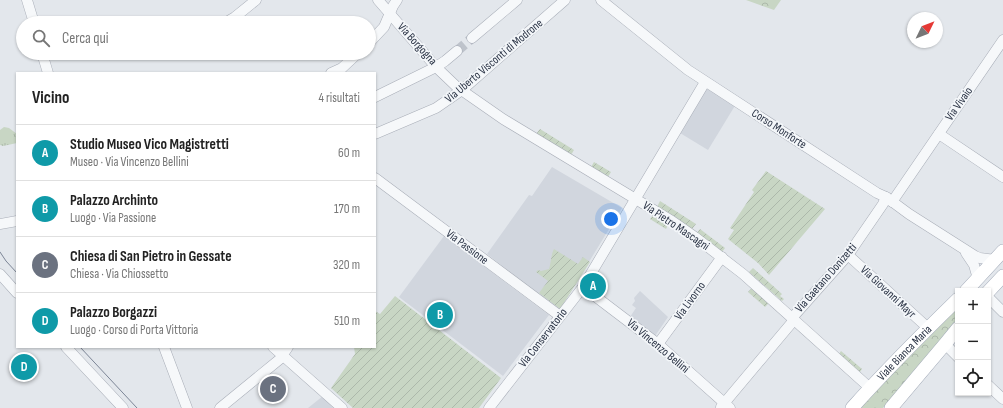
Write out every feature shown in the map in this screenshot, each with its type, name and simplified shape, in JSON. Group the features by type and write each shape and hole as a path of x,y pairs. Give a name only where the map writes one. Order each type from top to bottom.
{"main road":[{"path":"981,285 1000,258"},
{"path":"991,289 1003,276"},
{"name":"Viale Bianca Maria","path":"852,408 955,302"},
{"name":"Viale Bianca Maria","path":"891,408 955,332"}],"street":[{"path":"27,0 32,16"},
{"path":"237,16 256,0"},
{"name":"Via Borgogna","path":"378,0 436,67 460,89"},
{"path":"376,36 384,27 397,0"},
{"path":"472,38 517,0"},
{"name":"Via Uberto Visconti di Modrone","path":"376,134 436,108 565,0"},
{"name":"Corso Monforte","path":"601,0 705,82 877,192 963,250 980,258 1000,258"},
{"name":"Via Vivaio","path":"889,200 915,168 1003,40"},
{"path":"376,96 436,67 457,51"},
{"path":"44,60 48,72"},
{"path":"343,70 352,60"},
{"name":"Via Conservatorio","path":"488,408 583,287 705,82"},
{"name":"Via Pietro Mascagni","path":"460,89 503,119 672,221 695,237 743,274 870,388"},
{"path":"939,134 1003,176"},
{"name":"Via Passione","path":"376,179 560,316"},
{"name":"Via Gaetano Donizetti","path":"725,406 793,319 848,255 883,204 889,200"},
{"path":"0,224 16,221"},
{"name":"Corso Monforte","path":"963,250 974,265 981,285"},
{"name":"Via Giovanni Mayr","path":"848,255 928,328"},
{"name":"Via Livorno","path":"658,344 722,257"},
{"path":"0,274 16,292"},
{"name":"Via Vincenzo Bellini","path":"583,287 658,344 725,406"},
{"path":"991,300 1003,312"},
{"path":"945,344 955,353"},
{"path":"67,348 123,408"},
{"path":"164,348 187,408"},
{"path":"224,405 280,359 285,351 342,408"},
{"path":"991,388 1003,399"}],"shaded area":[{"path":"705,84 736,104 708,150 680,133"},
{"path":"552,167 622,208 560,309 539,293 538,294 487,254 529,195 532,196"},
{"path":"444,236 549,315 503,376 399,297"},
{"path":"640,291 668,317 655,336 630,317 636,308 632,305 635,301 634,298"},
{"path":"323,396 333,408 308,408"}],"green space":[{"path":"746,0 781,0 774,10"},
{"path":"4,127 9,128 16,133 16,143 3,146 0,145 0,130"},
{"path":"540,129 574,150 571,155 536,134"},
{"path":"594,162 611,172 608,177 591,167"},
{"path":"766,171 825,209 769,275 758,263 728,239 734,230 730,228 754,192 752,190"},
{"path":"660,201 696,224 692,229 657,207"},
{"path":"653,215 668,225 666,229 650,219"},
{"path":"700,229 725,248 722,252 697,233"},
{"path":"554,249 578,264 583,257 590,262 560,309 539,293 548,281 536,272 538,270 541,271 549,269"},
{"path":"753,268 782,294 780,296 784,299 782,301 749,272"},
{"path":"752,288 769,303 765,307 748,292"},
{"path":"395,296 501,378 479,408 353,408 331,388 355,354 354,348 376,348 376,312 380,314"},
{"path":"955,310 955,323 883,408 859,408 885,379"},
{"path":"841,351 862,369 860,372 839,354"}],"tunnel":[{"path":"457,51 472,38"}],"tram line":[{"path":"0,252 16,272"},
{"path":"81,348 137,408"}],"place":[{"name":"Studio Museo Vico Magistretti","path":"593,286"},
{"name":"Palazzo Archinto","path":"440,315"},
{"name":"Palazzo Borgazzi","path":"24,367"},
{"name":"Chiesa di San Pietro in Gessate","path":"273,389"}]}
